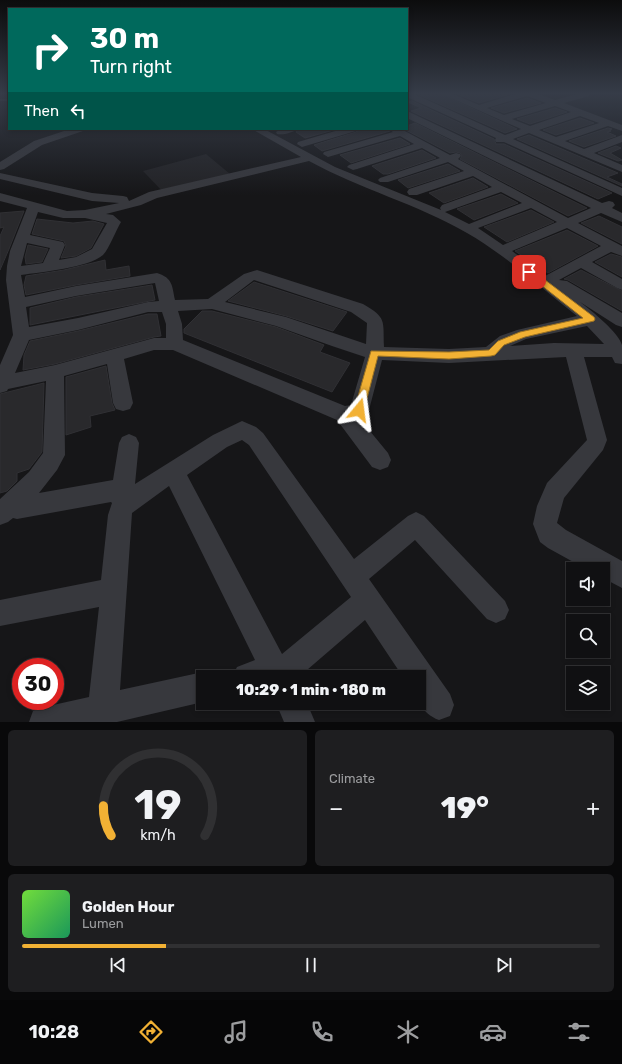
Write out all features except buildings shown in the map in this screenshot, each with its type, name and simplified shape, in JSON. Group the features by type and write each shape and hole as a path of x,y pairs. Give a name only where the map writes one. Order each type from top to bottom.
{"street":[{"path":"435,128 622,218"},
{"path":"479,128 622,192"},
{"path":"526,128 584,153 620,166"},
{"path":"384,180 537,128"},
{"path":"556,141 594,128"},
{"path":"0,167 38,143 77,130"},
{"path":"259,130 310,158 348,176 443,215 473,230 511,257 591,319 621,355"},
{"path":"283,130 302,144 328,154 353,167 413,192 446,208 475,225 551,278 622,321"},
{"path":"302,144 351,130"},
{"path":"328,154 397,131 424,144 617,249"},
{"path":"584,153 622,138"},
{"path":"353,167 424,144"},
{"path":"0,176 101,199 123,200 153,195 310,158"},
{"path":"413,192 474,172"},
{"path":"446,208 503,187"},
{"path":"80,215 138,201 153,195"},
{"path":"508,248 569,223 622,198"},
{"path":"1,199 34,206 60,214 110,219 114,224 98,252 94,256 49,266 9,269"},
{"path":"475,225 533,203"},
{"path":"1,385 22,335 18,304 9,269 28,226 34,206"},
{"path":"22,238 62,241 49,266"},
{"path":"551,278 581,262 617,249"},
{"path":"581,262 622,285"},
{"path":"1,385 115,356 154,344 175,344 344,414 352,414 359,410 374,353 375,321 370,316 358,308 257,275 249,277 212,304"},
{"path":"18,304 76,291 157,278 163,281 168,306 174,324 175,344"},
{"path":"22,335 78,324 148,307 212,304 280,321 374,353 449,356 491,353 574,351 621,355"},
{"path":"491,353 501,343 523,334 591,319"},
{"path":"574,351 597,440 596,444 555,491 549,506 545,524 550,533 557,539 622,575"},
{"path":"115,356 123,403"},
{"path":"8,511 37,478 54,455 55,372"},
{"path":"344,414 380,460"},
{"path":"8,511 123,498 173,471 233,433 242,430 249,432 256,439 353,576 439,705"},
{"path":"102,716 120,515 129,443"},
{"path":"173,471 275,670"},
{"path":"353,576 416,524 496,610"},
{"path":"0,614 113,591"},
{"path":"284,670 368,600"},
{"path":"44,722 102,716 196,689"},
{"path":"294,710 300,722"}],"shaded area":[{"path":"206,154 230,174 164,193 143,171"}],"route":[{"path":"359,410 374,353 449,356 491,353 506,340 523,334 591,319 529,272"}]}
